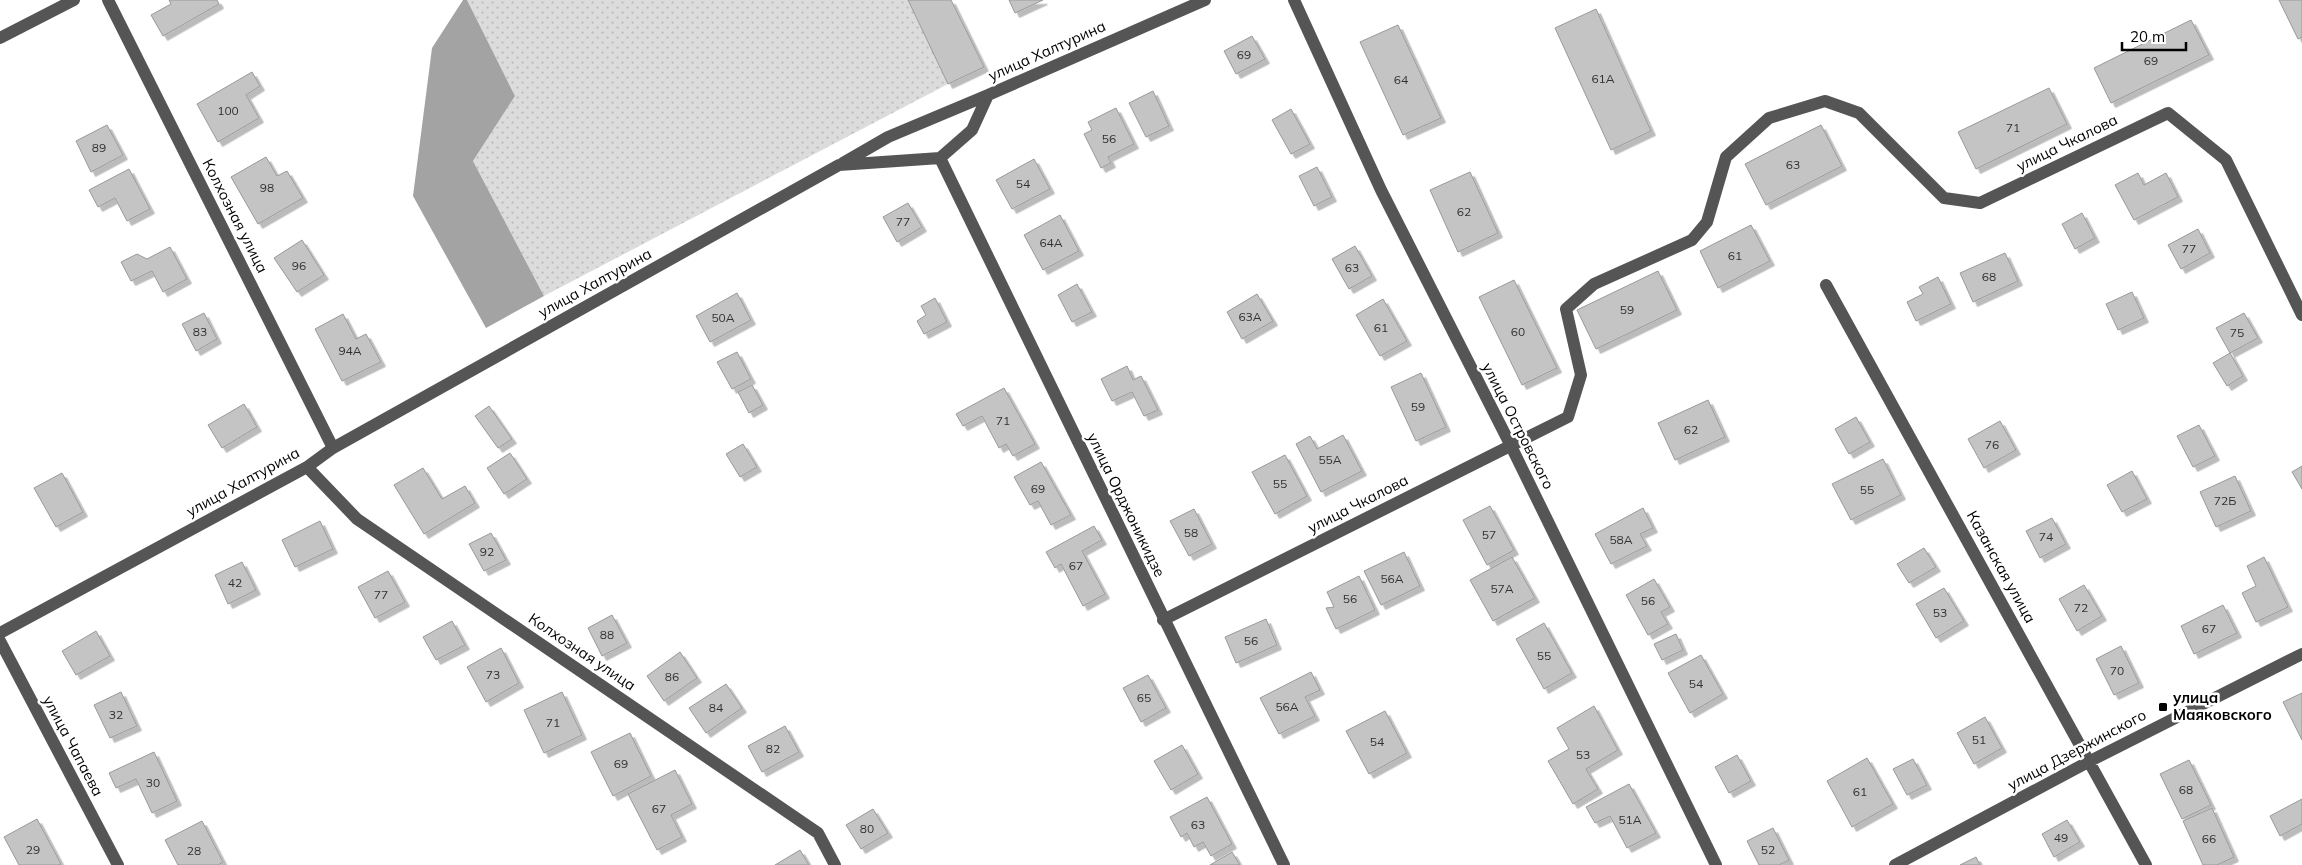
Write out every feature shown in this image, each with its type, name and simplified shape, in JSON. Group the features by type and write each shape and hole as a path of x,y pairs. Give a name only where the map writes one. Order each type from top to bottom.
{"street":[{"path":"0,38 74,0"},
{"name":"Колхозная улица","path":"108,0 333,448"},
{"name":"улица Халтурина","path":"0,633 306,467 333,448 839,165 940,158 972,130 988,95 1205,0"},
{"name":"улица Островского","path":"1294,0 1381,190 1511,446 1716,865"},
{"path":"839,165 888,137 988,95"},
{"name":"улица Чкалова","path":"1163,620 1568,417 1581,375 1566,309 1594,284 1692,240 1707,222 1726,157 1770,118 1825,101 1859,113 1944,198 1980,203 2168,113 2226,160 2302,315"},
{"name":"улица Орджоникидзе","path":"940,158 1163,620 1284,865"},
{"name":"Казанская улица","path":"1826,285 2146,865"},
{"name":"Колхозная улица","path":"306,467 357,519 818,833 836,865"},
{"name":"улица Чапаева","path":"0,641 118,865"},
{"name":"улица Дзержинского","path":"1895,865 2090,761 2302,654"}],"shaded area":[{"path":"463,0 467,0 515,96 473,161 544,296 486,328 413,196 432,48"},
{"path":"467,0 908,0 948,84 544,296 473,161 515,96"}],"building":[{"path":"169,0 217,0 219,4 163,36 151,15 171,4"},
{"path":"908,0 951,0 984,67 948,84"},
{"path":"1009,0 1043,0 1015,13"},
{"path":"2279,0 2302,0 2302,37 2298,39"},
{"path":"1596,9 1651,131 1611,150 1555,28"},
{"path":"2191,20 2209,55 2111,103 2094,68"},
{"path":"1398,25 1441,118 1403,135 1360,42"},
{"path":"1252,36 1265,59 1236,74 1224,51"},
{"path":"252,72 260,86 246,95 259,118 218,142 197,104"},
{"path":"2049,88 2067,124 1976,169 1958,132"},
{"path":"1153,91 1169,126 1146,137 1129,103"},
{"path":"1116,108 1134,144 1108,157 1111,163 1101,168 1084,134 1092,130 1088,122"},
{"path":"1291,109 1310,144 1291,154 1272,120"},
{"path":"107,125 123,155 91,172 76,141"},
{"path":"1821,125 1842,166 1766,205 1745,164"},
{"path":"266,157 277,176 287,171 303,198 258,224 231,177"},
{"path":"1034,159 1050,189 1012,209 996,180"},
{"path":"1317,167 1332,197 1314,206 1299,176"},
{"path":"129,169 150,209 127,221 115,198 98,207 89,190"},
{"path":"1470,172 1498,233 1458,252 1430,190"},
{"path":"2138,173 2144,185 2166,173 2178,197 2134,220 2115,185"},
{"path":"908,203 922,227 897,242 883,217"},
{"path":"2082,213 2095,238 2075,249 2062,224"},
{"path":"1060,215 1079,251 1043,270 1024,235"},
{"path":"1751,225 1770,261 1718,288 1700,251"},
{"path":"2198,229 2210,253 2181,269 2168,245"},
{"path":"302,240 324,275 297,292 274,258"},
{"path":"1355,246 1372,276 1349,289 1332,259"},
{"path":"170,247 187,279 163,292 152,271 131,281 121,262 137,254 147,259"},
{"path":"2005,253 2018,281 1973,302 1960,273"},
{"path":"1658,271 1677,310 1596,349 1577,310"},
{"path":"1938,277 1951,304 1916,321 1907,302 1923,294 1919,287"},
{"path":"1514,280 1557,368 1522,385 1479,297"},
{"path":"1077,284 1092,312 1072,322 1058,295"},
{"path":"2132,292 2144,318 2118,330 2106,304"},
{"path":"737,293 751,320 710,342 696,316"},
{"path":"1257,294 1273,321 1242,339 1227,312"},
{"path":"935,298 947,322 924,334 917,321 926,315 921,306"},
{"path":"1383,299 1407,341 1380,356 1356,315"},
{"path":"204,313 217,339 196,351 182,324"},
{"path":"2244,313 2258,338 2230,353 2216,328"},
{"path":"343,314 356,339 366,334 381,362 342,381 315,329"},
{"path":"737,352 751,379 732,389 717,362"},
{"path":"2230,353 2243,376 2227,386 2213,363"},
{"path":"1127,366 1133,380 1141,376 1158,410 1144,416 1132,392 1112,401 1101,379"},
{"path":"1421,373 1446,427 1416,441 1391,387"},
{"path":"752,385 763,405 749,413 738,392"},
{"path":"1004,388 1035,444 1013,456 1006,444 999,448 982,416 963,426 956,414"},
{"path":"1708,400 1725,437 1675,460 1658,423"},
{"path":"244,404 257,427 222,448 208,425"},
{"path":"489,406 512,439 498,448 475,416"},
{"path":"1856,417 1870,442 1849,454 1835,429"},
{"path":"2000,421 2016,450 1984,468 1968,439"},
{"path":"2199,425 2215,456 2193,467 2177,436"},
{"path":"1343,435 1362,471 1321,492 1296,444 1310,436 1317,449"},
{"path":"743,444 757,467 740,477 726,454"},
{"path":"510,453 527,479 504,494 487,468"},
{"path":"1285,455 1307,496 1275,514 1252,472"},
{"path":"1883,459 1901,495 1851,520 1832,484"},
{"path":"1041,462 1071,515 1051,525 1038,501 1030,505 1014,477"},
{"path":"2302,466 2302,489 2292,472"},
{"path":"423,468 442,499 465,486 475,503 424,534 394,485"},
{"path":"2132,471 2147,499 2122,512 2107,485"},
{"path":"62,473 83,512 56,527 34,488"},
{"path":"2235,476 2251,511 2216,527 2200,492"},
{"path":"1490,506 1514,550 1487,565 1463,520"},
{"path":"1643,508 1653,528 1640,534 1647,546 1611,564 1595,534"},
{"path":"1194,509 1212,544 1189,556 1170,521"},
{"path":"2052,518 2066,544 2040,558 2026,531"},
{"path":"320,521 333,549 295,567 282,540"},
{"path":"1094,526 1102,540 1082,551 1105,594 1083,606 1061,564 1055,568 1046,552"},
{"path":"491,533 506,560 484,571 469,544"},
{"path":"1924,548 1936,567 1909,583 1897,564"},
{"path":"1404,552 1420,586 1381,605 1364,571"},
{"path":"1512,557 1535,598 1493,621 1470,580"},
{"path":"2264,557 2288,607 2256,622 2242,593 2256,586 2247,566"},
{"path":"242,562 256,590 228,604 215,575"},
{"path":"388,571 405,602 375,618 358,587"},
{"path":"1359,576 1375,610 1336,629 1326,608 1334,607 1327,592"},
{"path":"1654,579 1670,607 1661,612 1668,624 1648,635 1626,595"},
{"path":"2084,585 2102,616 2077,631 2059,599"},
{"path":"1944,588 1964,621 1936,638 1916,604"},
{"path":"2223,605 2237,633 2194,654 2181,626"},
{"path":"612,615 627,643 602,656 588,628"},
{"path":"1266,619 1277,645 1236,663 1225,637"},
{"path":"452,621 465,645 436,660 423,637"},
{"path":"1544,623 1572,673 1544,689 1516,639"},
{"path":"96,631 110,656 76,675 62,651"},
{"path":"1676,634 1683,650 1662,660 1654,644"},
{"path":"2121,646 2139,683 2114,695 2096,659"},
{"path":"501,648 519,683 486,702 467,667"},
{"path":"680,652 697,678 664,701 647,676"},
{"path":"1701,655 1723,694 1690,713 1668,673"},
{"path":"1311,672 1320,690 1305,697 1315,716 1279,734 1260,698"},
{"path":"1148,675 1166,708 1141,722 1123,688"},
{"path":"726,684 742,708 706,733 689,708"},
{"path":"121,692 137,726 110,738 94,705"},
{"path":"562,692 582,735 544,753 524,710"},
{"path":"2302,693 2302,740 2283,702"},
{"path":"1594,706 1618,750 1586,769 1598,789 1573,804 1548,761 1569,749 1557,728"},
{"path":"1385,711 1407,753 1369,774 1346,731"},
{"path":"1985,717 2002,748 1974,764 1957,733"},
{"path":"785,726 799,752 762,772 748,746"},
{"path":"630,733 651,776 613,796 591,752"},
{"path":"1182,745 1198,774 1171,790 1154,761"},
{"path":"154,752 177,801 152,813 136,779 116,788 109,773"},
{"path":"1737,755 1751,781 1729,793 1715,767"},
{"path":"1867,758 1893,804 1852,827 1827,781"},
{"path":"1913,759 1927,785 1907,795 1893,769"},
{"path":"2189,760 2211,805 2182,819 2160,774"},
{"path":"675,770 692,804 671,815 682,837 657,850 628,794"},
{"path":"1629,784 1656,833 1627,848 1610,816 1595,823 1586,807"},
{"path":"1207,797 1232,844 1211,856 1203,842 1194,847 1187,833 1181,837 1170,817"},
{"path":"2302,799 2302,824 2280,836 2270,816"},
{"path":"2212,808 2234,857 2217,865 2203,865 2183,821"},
{"path":"873,809 888,833 861,849 846,825"},
{"path":"37,819 61,864 19,865 4,837"},
{"path":"2067,820 2080,842 2054,857 2042,834"},
{"path":"202,821 223,862 218,865 178,865 165,840"},
{"path":"1773,828 1789,860 1779,865 1759,865 1747,841"},
{"path":"800,850 809,865 775,865"},
{"path":"1232,852 1240,865 1210,865"},
{"path":"1976,857 1980,865 1960,865"}],"place":[{"name":"улица Маяковского","path":"2163,707"}]}
